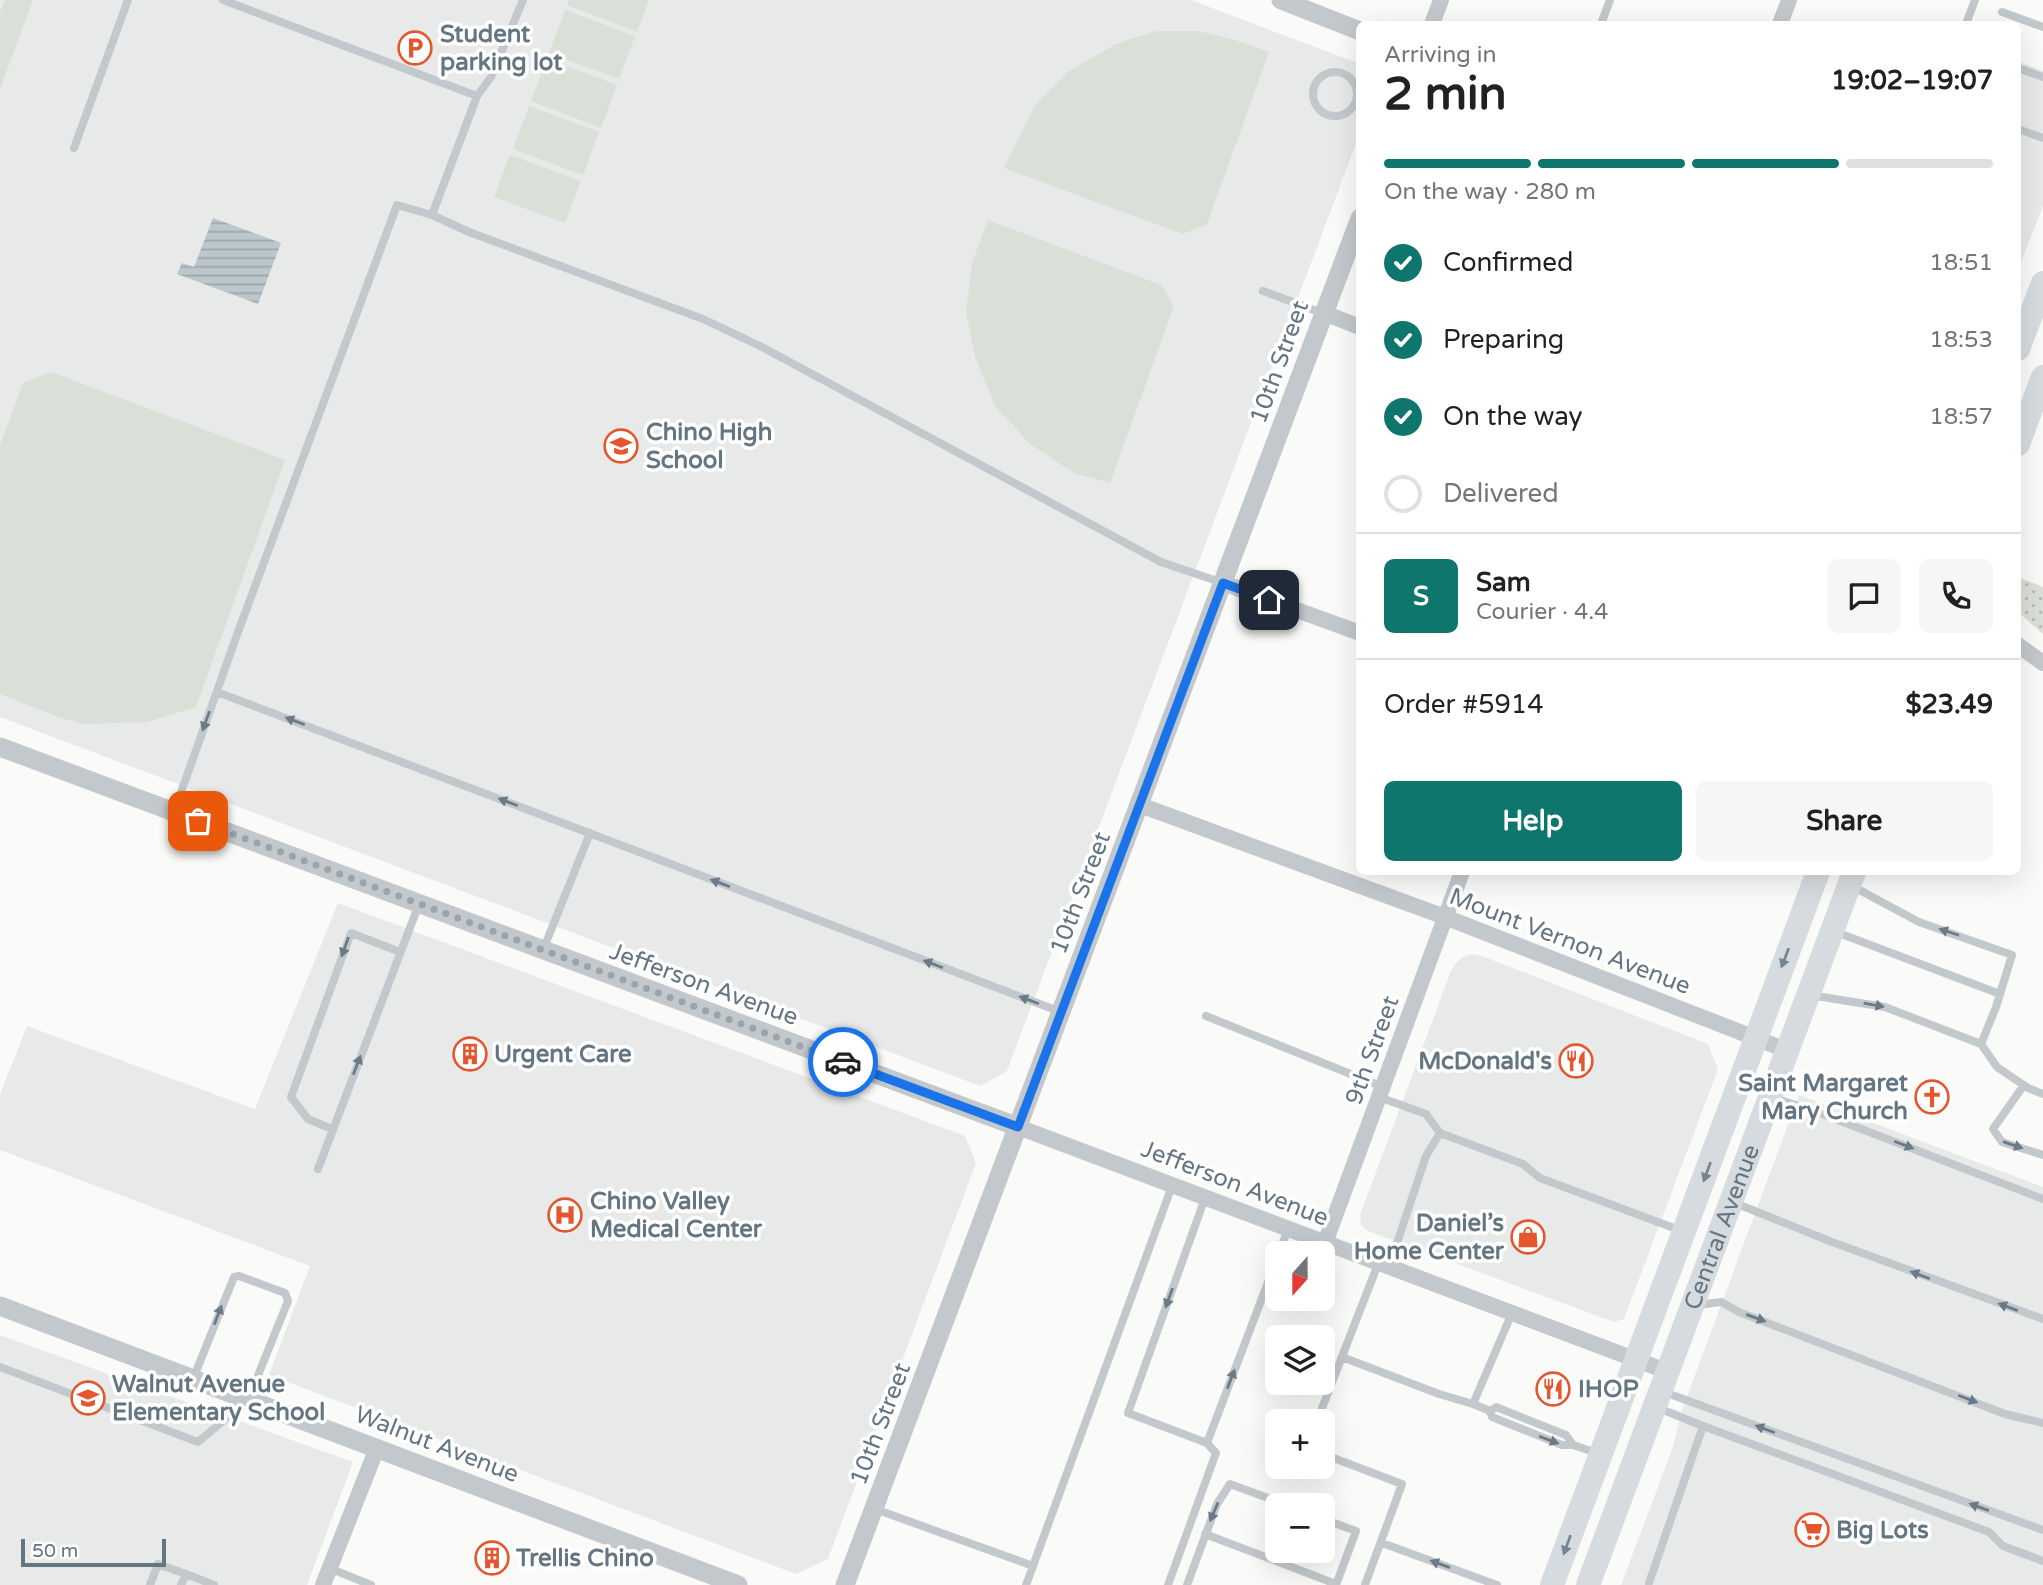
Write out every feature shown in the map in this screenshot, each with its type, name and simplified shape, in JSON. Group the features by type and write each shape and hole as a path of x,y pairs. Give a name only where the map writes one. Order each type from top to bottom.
{"main road":[{"path":"2021,341 2043,283"},
{"path":"2021,436 2043,377"},
{"name":"Central Avenue","path":"1552,1585 1817,875"},
{"path":"1807,995 1801,974 1833,875 1845,876"},
{"name":"Central Avenue","path":"1588,1585 1832,930 1845,876"},
{"path":"1692,1306 1685,1283 1703,1227 1694,1207"},
{"path":"1572,1585 1598,1518 1587,1490"}],"street":[{"path":"1282,0 1356,29"},
{"path":"1433,21 1441,0"},
{"path":"1781,21 1789,0"},
{"name":"10th Street","path":"845,1585 1356,229"},
{"path":"1324,313 1356,325"},
{"path":"1223,583 1356,632"},
{"path":"2021,647 2043,663"},
{"name":"Jefferson Avenue","path":"0,747 1320,1241"},
{"name":"Mount Vernon Avenue","path":"1140,804 1445,917 1786,1050"},
{"name":"9th Street","path":"1326,1241 1461,875"},
{"name":"Jefferson Avenue","path":"1335,1247 1635,1360 1659,1389"},
{"name":"Walnut Avenue","path":"0,1306 738,1585"},
{"path":"323,1585 377,1448"}],"lane":[{"path":"74,148 128,0"},
{"path":"223,0 477,96"},
{"path":"432,215 477,96 491,77 523,0"},
{"path":"1602,21 1610,0"},
{"path":"1967,21 1975,0"},
{"path":"2002,12 2043,27"},
{"path":"2021,69 2043,77"},
{"path":"1356,90 1355,83 1344,74 1330,72 1323,75 1314,86 1314,101 1328,116 1343,115 1350,111 1356,100"},
{"path":"2021,130 2043,138"},
{"path":"174,812 397,205 432,215 469,232 703,318 772,352 1161,562 1223,583"},
{"path":"1263,290 1324,313"},
{"path":"217,692 1061,1012"},
{"path":"543,950 590,833"},
{"path":"1845,876 1919,922 2012,955 1981,1044"},
{"path":"318,1169 419,904"},
{"path":"1832,930 2000,994"},
{"path":"332,1129 308,1119 291,1097 351,933 400,952"},
{"path":"1807,995 1885,1007 1981,1044 1997,1067 2043,1094"},
{"path":"1206,1016 1426,1114 1440,1133 1523,1164 1540,1178 1685,1232"},
{"path":"2024,1085 1993,1129 2002,1142 2043,1155"},
{"path":"1770,1097 1812,1110 2043,1199"},
{"path":"1322,1409 1384,1265 1426,1156 1440,1133"},
{"path":"1026,1585 1172,1186"},
{"path":"1168,1585 1216,1454 1207,1443 1128,1413 1205,1198"},
{"path":"1731,1201 1832,1242 2043,1319"},
{"path":"1283,1241 1288,1229"},
{"path":"0,1367 198,1442 248,1400 288,1301 285,1293 239,1276 234,1277 193,1379"},
{"path":"1207,1443 1265,1289"},
{"path":"1692,1306 1721,1302 1739,1312 1988,1407 2043,1423"},
{"path":"1473,1404 1511,1313"},
{"path":"1342,1357 1473,1404 1490,1411 1492,1417 1562,1445 1573,1445 1600,1454"},
{"path":"1659,1389 1703,1426 1989,1532 2003,1546 2043,1561"},
{"path":"1659,1389 2043,1530"},
{"path":"1650,1584 1703,1426"},
{"path":"1335,1459 1402,1484 1365,1585"},
{"path":"1186,1585 1217,1504 1230,1484 1265,1497"},
{"path":"874,1508 1033,1566"},
{"path":"1205,1534 1336,1584 1356,1531 1335,1523"},
{"path":"1382,1543 1497,1585"},
{"path":"150,1585 158,1564 214,1585"},
{"path":"329,1568 372,1585"},
{"path":"181,1585 186,1574"}],"shaded area":[{"name":"Chino High School","path":"0,0 1191,0 1356,62 1356,144 1007,1071 980,1086 0,717"},
{"path":"5,0 33,0 0,89 0,12"},
{"path":"569,0 649,0 637,32 567,5"},
{"path":"565,10 635,36 619,79 549,53"},
{"path":"1157,31 1198,31 1269,52 1207,224 1183,234 1004,168 1035,105 1069,71 1118,43"},
{"path":"547,59 617,85 601,128 531,101"},
{"path":"2021,62 2043,71 2043,206 2021,262"},
{"path":"529,106 599,132 583,175 513,149"},
{"path":"510,155 581,181 565,223 494,197"},
{"path":"213,218 281,243 258,304 177,274 182,263 194,267"},
{"path":"988,220 1161,285 1174,306 1110,483 1074,473 1030,444 995,406 975,357 966,312 972,263"},
{"path":"51,372 285,460 196,707 147,722 84,724 58,717 0,694 0,445 23,383"},
{"path":"2021,578 2043,587 2043,634 2021,615"},
{"name":"Chino Valley Medical Center","path":"338,903 965,1136 976,1163 828,1559 796,1574 269,1375 310,1266 0,1150 0,1094 27,1026 255,1109"},
{"path":"1472,954 1708,1044 1718,1069 1624,1319 1614,1322 1368,1231 1361,1225 1360,1215 1451,971 1463,957"},
{"path":"1799,1095 2043,1187 2043,1585 1621,1585 1673,1447 1682,1410"},
{"name":"Walnut Avenue Elementary School","path":"0,1335 353,1462 307,1585 0,1585"}],"way so far":[{"path":"198,821 843,1062"}],"place":[{"name":"Student parking lot","path":"415,48"},
{"name":"Chino High School","path":"621,446"},
{"name":"Urgent Care","path":"470,1054"},
{"name":"McDonald's","path":"1576,1061"},
{"name":"Saint Margaret Mary Church","path":"1932,1097"},
{"name":"Chino Valley Medical Center","path":"565,1215"},
{"name":"Daniel’s Home Center","path":"1528,1237"},
{"name":"IHOP","path":"1553,1389"},
{"name":"Walnut Avenue Elementary School","path":"88,1398"},
{"name":"Big Lots","path":"1812,1530"},
{"name":"Trellis Chino","path":"492,1558"}],"route":[{"path":"843,1062 1018,1127 1223,583 1269,600"}]}
